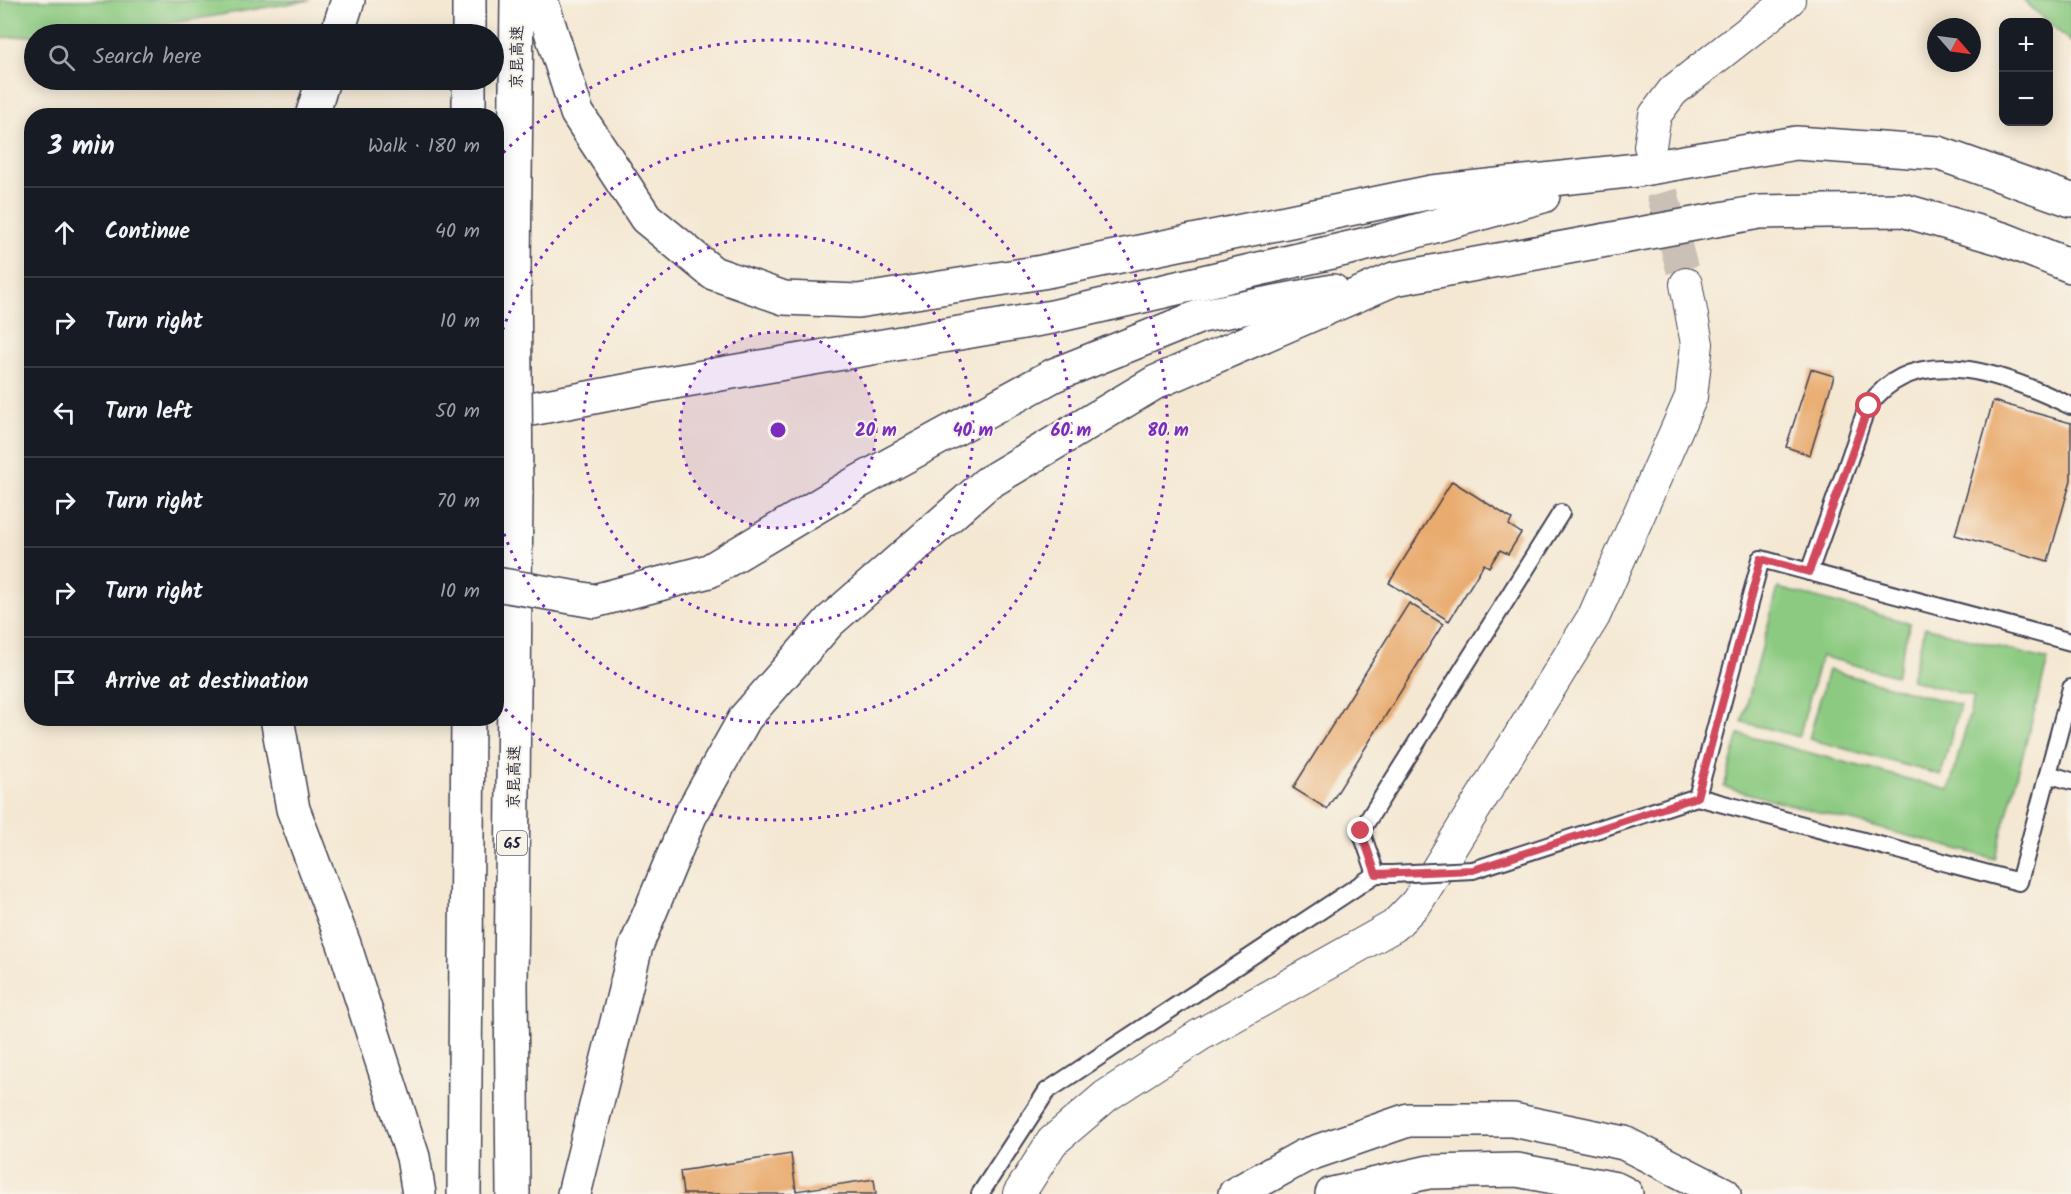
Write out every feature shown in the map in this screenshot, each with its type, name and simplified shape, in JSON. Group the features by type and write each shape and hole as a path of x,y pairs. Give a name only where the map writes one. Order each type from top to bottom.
{"main road":[{"path":"340,24 348,0"},
{"path":"469,0 469,24"},
{"name":"京昆高速","path":"513,1194 511,986 516,492 514,267 517,0"},
{"path":"541,0 577,113 646,218 713,273 784,298 858,301 1042,272 1432,192 1644,158 1796,143 1938,153 2071,200"},
{"path":"314,108 320,90"},
{"path":"469,90 469,108"},
{"path":"504,416 651,386 1052,317 1384,240 1644,158"},
{"path":"504,585 594,601 709,571 851,486 1054,375 1201,316 1759,212 1902,210 2003,239 2071,266"},
{"path":"574,1194 636,946 690,816 745,718 830,621 986,484 1156,382 1394,279"},
{"path":"278,726 293,809 347,955 413,1157 419,1194"},
{"path":"464,1194 468,726"},
{"path":"1235,1194 1304,1156 1408,1120 1513,1120 1624,1143 1724,1194"},
{"path":"1332,1194 1429,1172 1516,1170 1616,1189 1626,1194"}],"street":[{"path":"1644,158 1655,115 1672,91 1789,0"},
{"path":"1019,1194 1052,1142 1106,1096 1200,1035 1394,926 1417,902 1594,616 1692,398 1697,344 1686,285"}],"lane":[{"path":"1809,572 1869,406 1889,383 1916,372 1947,367 1988,373 2035,388 2071,406"},
{"path":"1384,874 1361,831 1561,513"},
{"path":"1697,797 1761,559 2071,642"},
{"path":"980,1194 1047,1091 1384,874 1473,870 1697,797 2019,882 2071,688"},
{"path":"2048,774 2071,782"}],"green space":[{"path":"0,0 310,0 166,24 24,24 24,36 0,38"},
{"path":"2023,0 2071,0 2071,42 2053,26 2053,18 2044,18"},
{"path":"1778,588 1910,623 1896,676 1821,656 1799,737 1742,722"},
{"path":"1925,627 2048,660 1995,859 1724,787 1739,734 1949,790 1974,697 1911,680"},
{"path":"1828,670 1960,705 1941,775 1809,739"}],"building":[{"path":"1811,369 1834,376 1810,455 1786,447"},
{"path":"1993,401 2071,423 2071,480 2048,561 1955,535"},
{"path":"1452,481 1512,519 1509,525 1521,533 1508,554 1500,550 1489,567 1484,564 1449,621 1389,583"},
{"path":"1409,603 1443,624 1327,809 1293,788"},
{"path":"791,1154 796,1191 874,1179 876,1194 683,1194 680,1171"}],"tunnel":[{"path":"1650,146 1686,284"}],"route":[{"path":"1361,831 1376,874 1473,870 1697,797 1761,559 1809,572 1869,406"}]}
